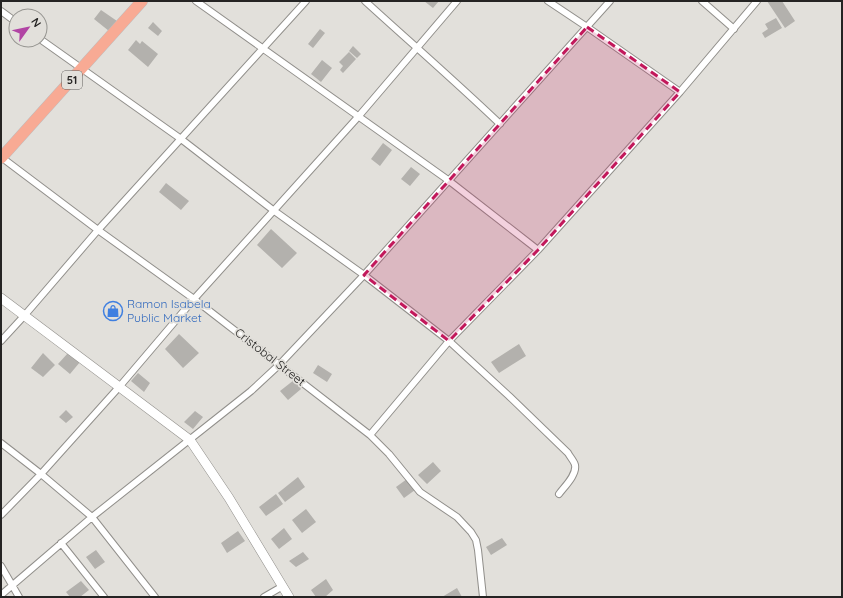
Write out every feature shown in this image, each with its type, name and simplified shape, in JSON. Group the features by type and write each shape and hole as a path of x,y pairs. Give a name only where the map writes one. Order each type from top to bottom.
{"highway":[{"name":"51","path":"1,158 142,1"}],"main road":[{"path":"1,298 190,440 229,498 289,597"}],"street":[{"path":"196,1 448,180 538,250"},
{"path":"1,341 98,230 306,1"},
{"path":"366,1 391,26 418,47 500,124"},
{"path":"1,515 41,474 120,386 194,299 358,117 457,1"},
{"path":"548,1 680,92"},
{"path":"1,595 92,517 251,391 280,365 610,1"},
{"path":"702,1 734,29"},
{"path":"370,435 449,341 538,250 680,92 757,1"},
{"path":"48,45 81,70 181,139 273,210 364,274 449,341 568,453 575,465 575,471 559,494"},
{"name":"Cristobal Street","path":"1,158 194,299 370,435 389,454 420,492 457,517 472,532 476,540 478,550 483,597"},
{"path":"1,443 92,517 155,597"},
{"path":"61,543 104,597"},
{"path":"1,566 19,597"},
{"path":"264,597 283,586"}],"highlighted area":[{"path":"587,27 680,92 538,250 449,341 364,275"}],"building":[{"path":"424,1 439,1 433,8"},
{"path":"767,1 782,1 795,21 785,28"},
{"path":"101,10 117,21 109,31 94,19"},
{"path":"776,18 782,28 765,38 762,33 768,29 765,24"},
{"path":"153,22 162,31 158,36 148,28"},
{"path":"320,29 325,33 313,48 308,44"},
{"path":"136,40 140,44 142,41 158,54 148,67 128,50"},
{"path":"353,46 361,54 357,58 349,51"},
{"path":"349,52 356,59 343,73 340,70 343,66 339,62"},
{"path":"322,60 332,68 321,82 311,74"},
{"path":"383,143 392,150 380,166 371,159"},
{"path":"411,167 420,174 410,186 401,179"},
{"path":"166,183 189,201 181,210 159,192"},
{"path":"271,229 297,253 282,268 257,245"},
{"path":"179,334 199,353 183,368 165,349"},
{"path":"519,344 526,356 499,373 491,362"},
{"path":"43,353 55,365 43,377 31,368"},
{"path":"68,353 80,362 70,374 58,364"},
{"path":"318,365 332,374 327,382 313,373"},
{"path":"138,373 150,383 144,392 131,381"},
{"path":"294,380 301,389 288,400 280,391"},
{"path":"66,410 73,417 66,423 59,417"},
{"path":"195,411 203,417 193,429 184,422"},
{"path":"433,462 441,471 427,484 418,475"},
{"path":"298,477 305,487 285,502 278,493"},
{"path":"407,479 415,490 404,498 396,487"},
{"path":"276,494 283,504 266,516 259,507"},
{"path":"306,509 316,522 302,533 292,520"},
{"path":"284,528 292,539 279,549 271,539"},
{"path":"238,531 245,541 227,553 221,543"},
{"path":"502,538 507,545 491,555 486,547"},
{"path":"96,550 105,562 95,569 86,557"},
{"path":"303,552 309,559 296,567 289,561"},
{"path":"326,579 333,590 325,597 316,597 311,590"},
{"path":"81,581 89,590 80,597 70,597 66,592"},
{"path":"457,588 462,597 442,597"}],"place":[{"name":"Ramon Isabela Public Market","path":"113,311"}]}
